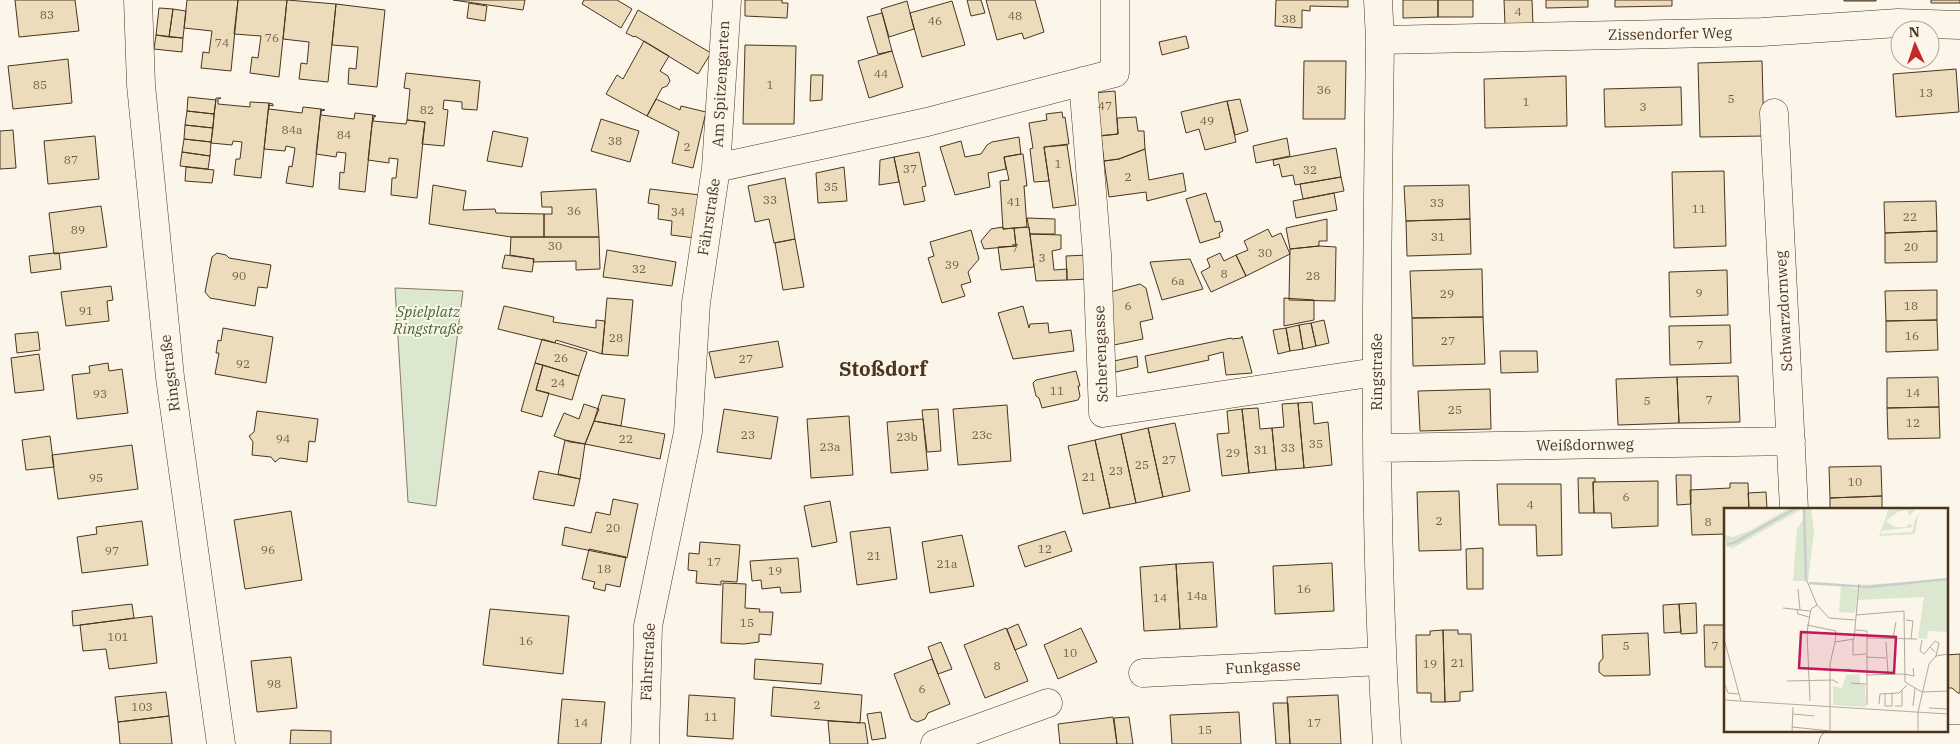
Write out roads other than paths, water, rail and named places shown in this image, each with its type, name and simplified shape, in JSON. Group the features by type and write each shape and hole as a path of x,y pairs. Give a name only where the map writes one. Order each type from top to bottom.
{"street":[{"name":"Ringstraße","path":"138,0 141,85 170,377 222,744"},
{"name":"Am Spitzengarten","path":"716,168 727,0"},
{"name":"Fährstraße","path":"645,744 648,626 688,432 696,302 716,168 927,122 1115,73 1114,0"},
{"name":"Ringstraße","path":"1378,0 1380,40 1376,372 1382,661 1388,744"},
{"name":"Zissendorfer Weg","path":"1380,40 1762,32 1898,23 1960,25"},
{"name":"Scherengasse","path":"1083,81 1097,254 1103,413 1376,372"},
{"name":"Schwarzdornweg","path":"1774,113 1794,508"},
{"name":"Weißdornweg","path":"1378,448 1791,441"},
{"name":"Funkgasse","path":"1143,673 1382,661"},
{"path":"935,744 1048,703"},
{"path":"1836,738 1960,739"}],"district":[{"name":"Stoßdorf","path":"883,369"}],"park label":[{"name":"Spielplatz Ringstraße","path":"428,320"}]}
